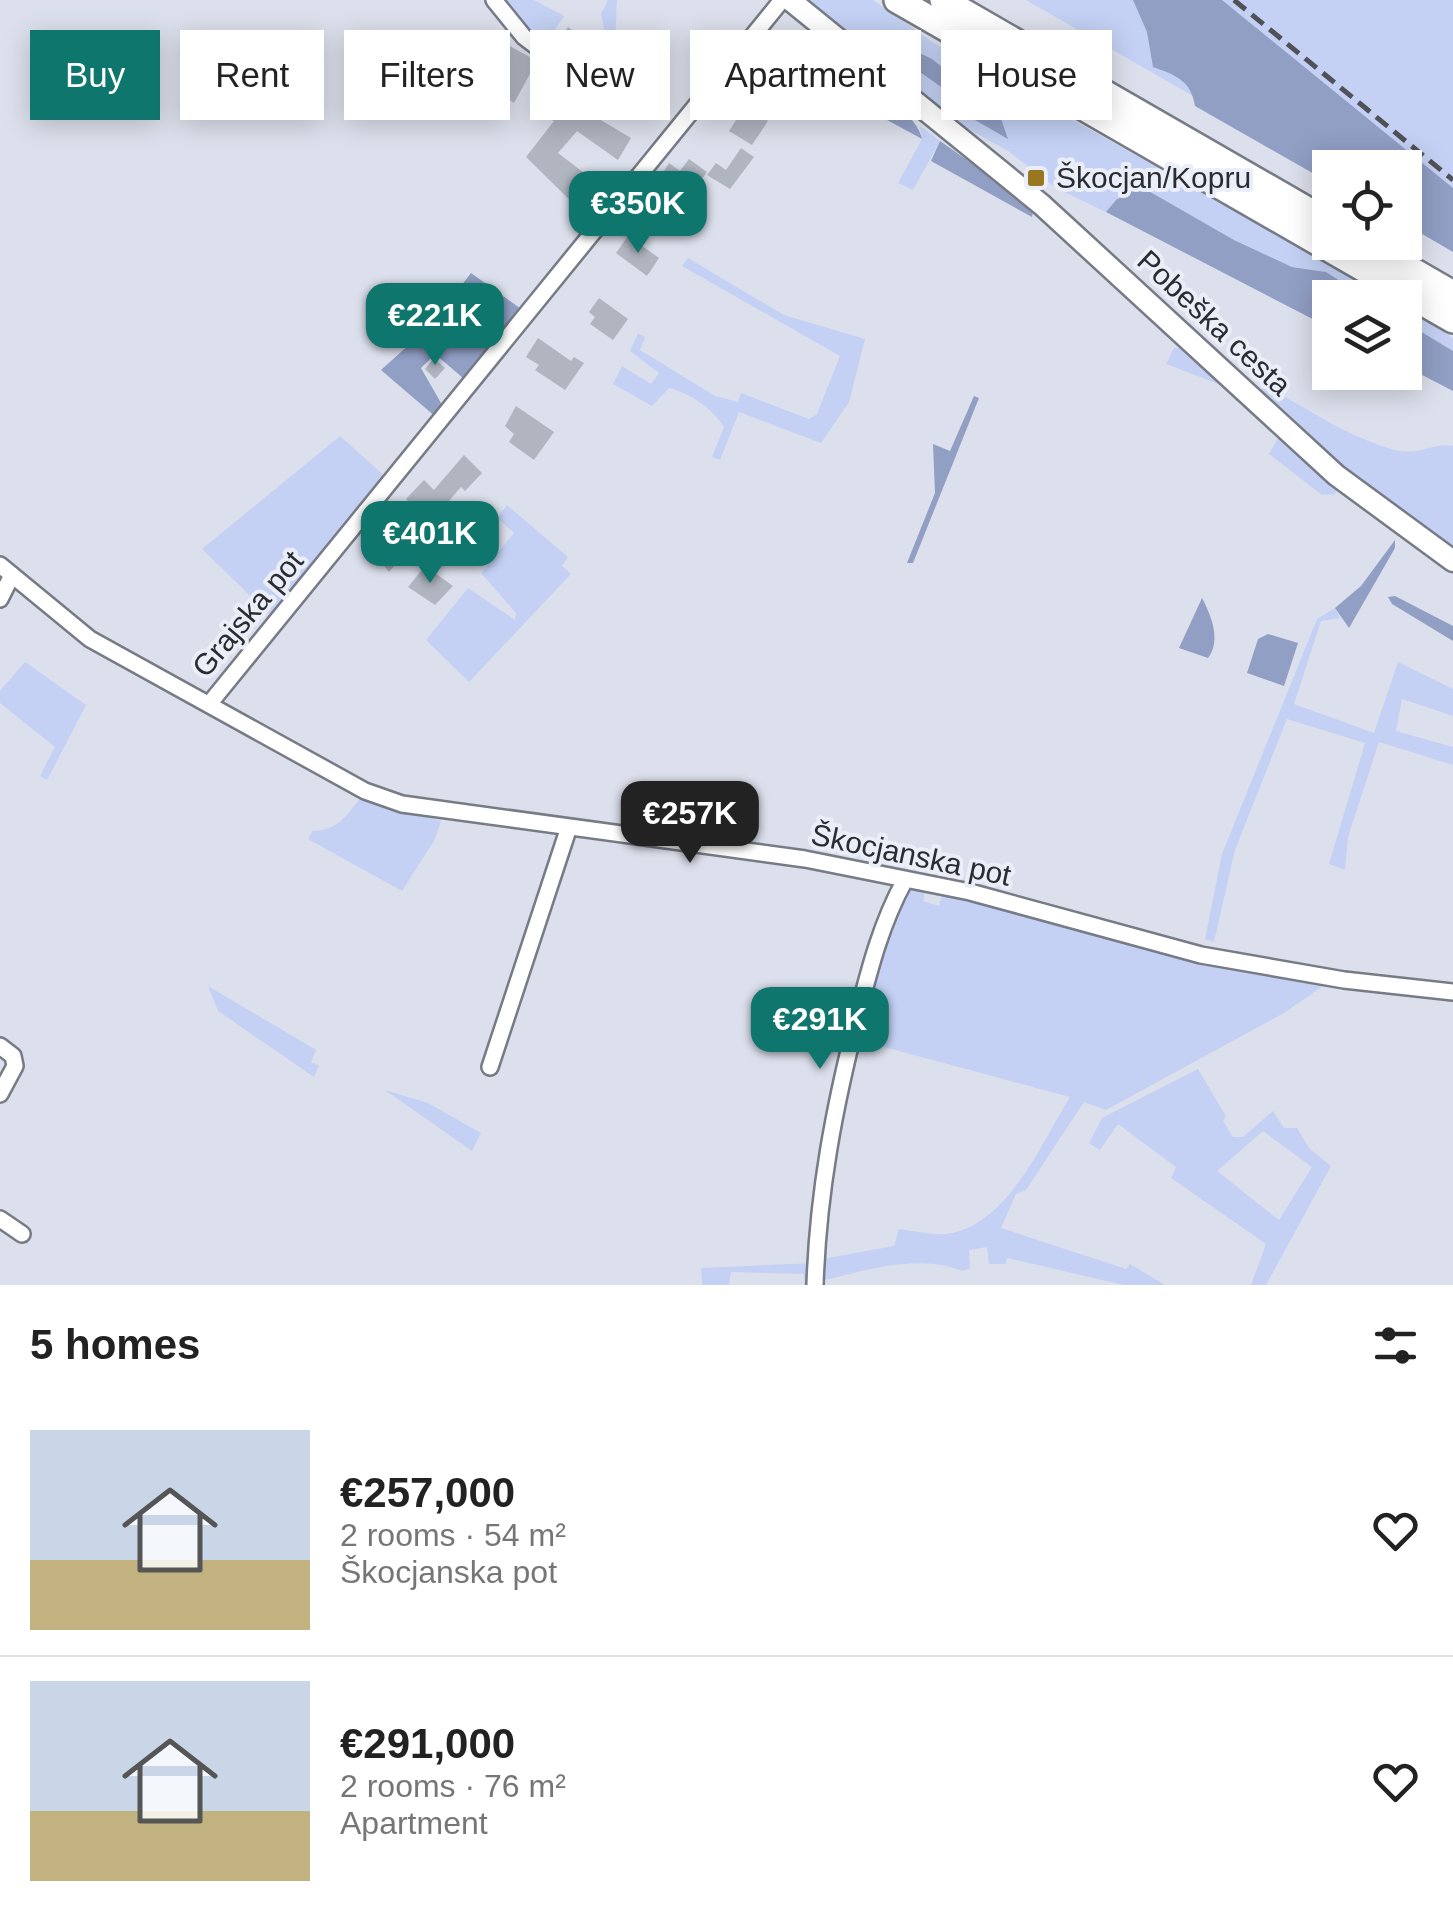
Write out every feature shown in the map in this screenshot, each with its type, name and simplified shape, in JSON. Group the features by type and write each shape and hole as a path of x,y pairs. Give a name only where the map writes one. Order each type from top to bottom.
{"highway":[{"path":"898,0 1453,320"},
{"path":"943,0 1312,214"},
{"path":"1394,260 1453,294"}],"street":[{"path":"494,0 530,42"},
{"name":"Grajska pot","path":"210,704 782,0"},
{"name":"Pobeška cesta","path":"790,0 1077,236 1336,474 1453,562"},
{"path":"0,599 6,570"},
{"name":"Škocjanska pot","path":"6,570 90,640 365,792 444,814 804,859 970,892 1201,955 1344,980 1453,992"},
{"path":"490,1066 568,830"},
{"path":"815,1285 817,1217 827,1141 872,958 905,880"},
{"path":"0,1046 13,1056 15,1066 0,1094"},
{"path":"0,1219 22,1234"}],"shaded area":[{"path":"502,0 534,0 564,16 555,30 530,33"},
{"path":"608,0 617,0 616,30 603,30 601,14"},
{"path":"805,0 873,0 916,30 842,30"},
{"path":"1026,0 1453,0 1453,251 1422,197 1422,150 1312,150 1312,165 1112,50 1112,30 1078,30"},
{"path":"1133,0 1222,0 1406,150 1312,150 1312,173 1195,106 1186,84 1153,67 1147,32"},
{"path":"921,34 941,47 941,110 921,93"},
{"path":"921,54 941,66 941,87 921,73"},
{"path":"887,120 912,120 922,139"},
{"path":"954,120 1073,120 1312,253 1312,260 1324,260 1360,280 1338,280 1326,272 1292,267 1234,240 1140,186 1116,200 1106,212 1056,188 1008,151"},
{"path":"975,120 1001,120 1008,139"},
{"path":"920,126 940,141 913,190 898,183 922,139"},
{"path":"940,141 1034,207 1032,217 931,161"},
{"path":"1422,163 1453,188 1453,252 1422,234"},
{"path":"1140,186 1234,240 1292,267 1326,272 1338,280 1312,280 1312,319 1106,212 1116,200"},
{"path":"688,258 784,315 865,339 849,402 821,443 739,412 720,460 712,457 724,427 700,403 669,388 652,406 613,384 622,366 651,384 659,373 630,351 638,333 645,337 640,350 715,396 738,402 741,393 809,419 817,414 840,356 682,266"},
{"path":"471,273 524,311 463,378 435,354 421,368 441,403 437,418 381,370 432,324"},
{"path":"1422,317 1453,338 1453,351 1422,332"},
{"path":"1422,332 1453,351 1453,391 1422,375"},
{"path":"1174,348 1180,348 1221,385 1166,364"},
{"path":"1265,385 1331,423 1382,446 1407,452 1453,446 1453,546 1343,468 1258,394"},
{"path":"974,396 979,398 913,563 907,563 935,493 933,444 950,451"},
{"path":"340,436 388,479 274,619 202,549"},
{"path":"1278,438 1339,488 1335,494 1322,495 1269,454"},
{"path":"507,505 568,557 562,566 571,574 469,682 426,640 468,588 515,620 516,613 481,573 514,533 497,518"},
{"path":"1395,540 1395,548 1349,628 1335,608 1361,586"},
{"path":"1395,596 1453,626 1453,641 1392,604 1388,597"},
{"path":"1202,598 1214,637 1208,658 1179,648"},
{"path":"1335,608 1340,618 1321,621 1294,704 1374,733 1398,662 1453,689 1453,716 1402,699 1396,731 1453,747 1453,765 1379,742 1348,837 1345,870 1329,864 1365,743 1287,719 1235,850 1214,942 1205,939 1222,854 1317,619"},
{"path":"1268,634 1298,643 1284,686 1247,673 1258,639"},
{"path":"25,662 86,705 47,780 40,776 55,747 0,703 0,691"},
{"path":"362,796 441,821 435,839 402,891 308,839 312,831 341,821"},
{"path":"910,887 926,887 923,901 939,906 943,891 1326,984 1284,1013 1106,1110 1084,1102 1026,1190 1016,1194 1001,1228 1126,1269 1130,1264 1165,1285 1124,1285 1007,1258 1006,1264 989,1264 987,1247 969,1250 970,1268 963,1271 910,1263 821,1281 822,1259 894,1246 899,1229 946,1234 968,1228 987,1216 1020,1180 1070,1097 858,1040 882,939"},
{"path":"208,986 316,1050 311,1062 319,1066 314,1077 218,1011"},
{"path":"1198,1069 1226,1116 1223,1121 1233,1137 1243,1137 1273,1111 1284,1128 1297,1128 1310,1149 1331,1166 1266,1285 1251,1285 1266,1244 1171,1178 1176,1167 1118,1124 1100,1150 1089,1143 1102,1118","holes":["1263,1131 1312,1167 1279,1220 1217,1171"]},
{"path":"385,1090 428,1103 481,1133 472,1151"},
{"path":"813,1263 810,1285 804,1285 804,1274 731,1272 729,1285 702,1285 701,1268"}],"building":[{"path":"510,46 530,57 530,74 514,103 510,100"},
{"path":"601,120 631,138 618,160 577,131 558,153 601,186 580,210 526,157 554,121"},
{"path":"736,120 768,121 752,145 729,131"},
{"path":"741,148 754,157 730,189 707,175 716,163 726,170"},
{"path":"689,159 707,172 691,194 674,181 668,190 657,182 669,163 680,171"},
{"path":"628,236 659,258 647,276 616,253"},
{"path":"599,298 628,319 613,340 590,324 595,317 589,312"},
{"path":"538,338 571,361 574,357 584,363 565,390 535,370 539,365 526,357"},
{"path":"434,358 445,368 435,379 425,369"},
{"path":"516,406 554,432 534,460 509,442 514,434 505,426"},
{"path":"464,455 482,473 465,491 461,487 433,519 423,508 419,513 406,499 424,480 434,490"},
{"path":"472,512 492,536 476,556 455,532"},
{"path":"386,528 406,552 389,572 369,548"},
{"path":"425,566 453,586 435,605 408,587"}],"railway":[{"path":"1234,0 1453,180"}],"place":[{"name":"Škocjan/Kopru","path":"1036,178"}]}
